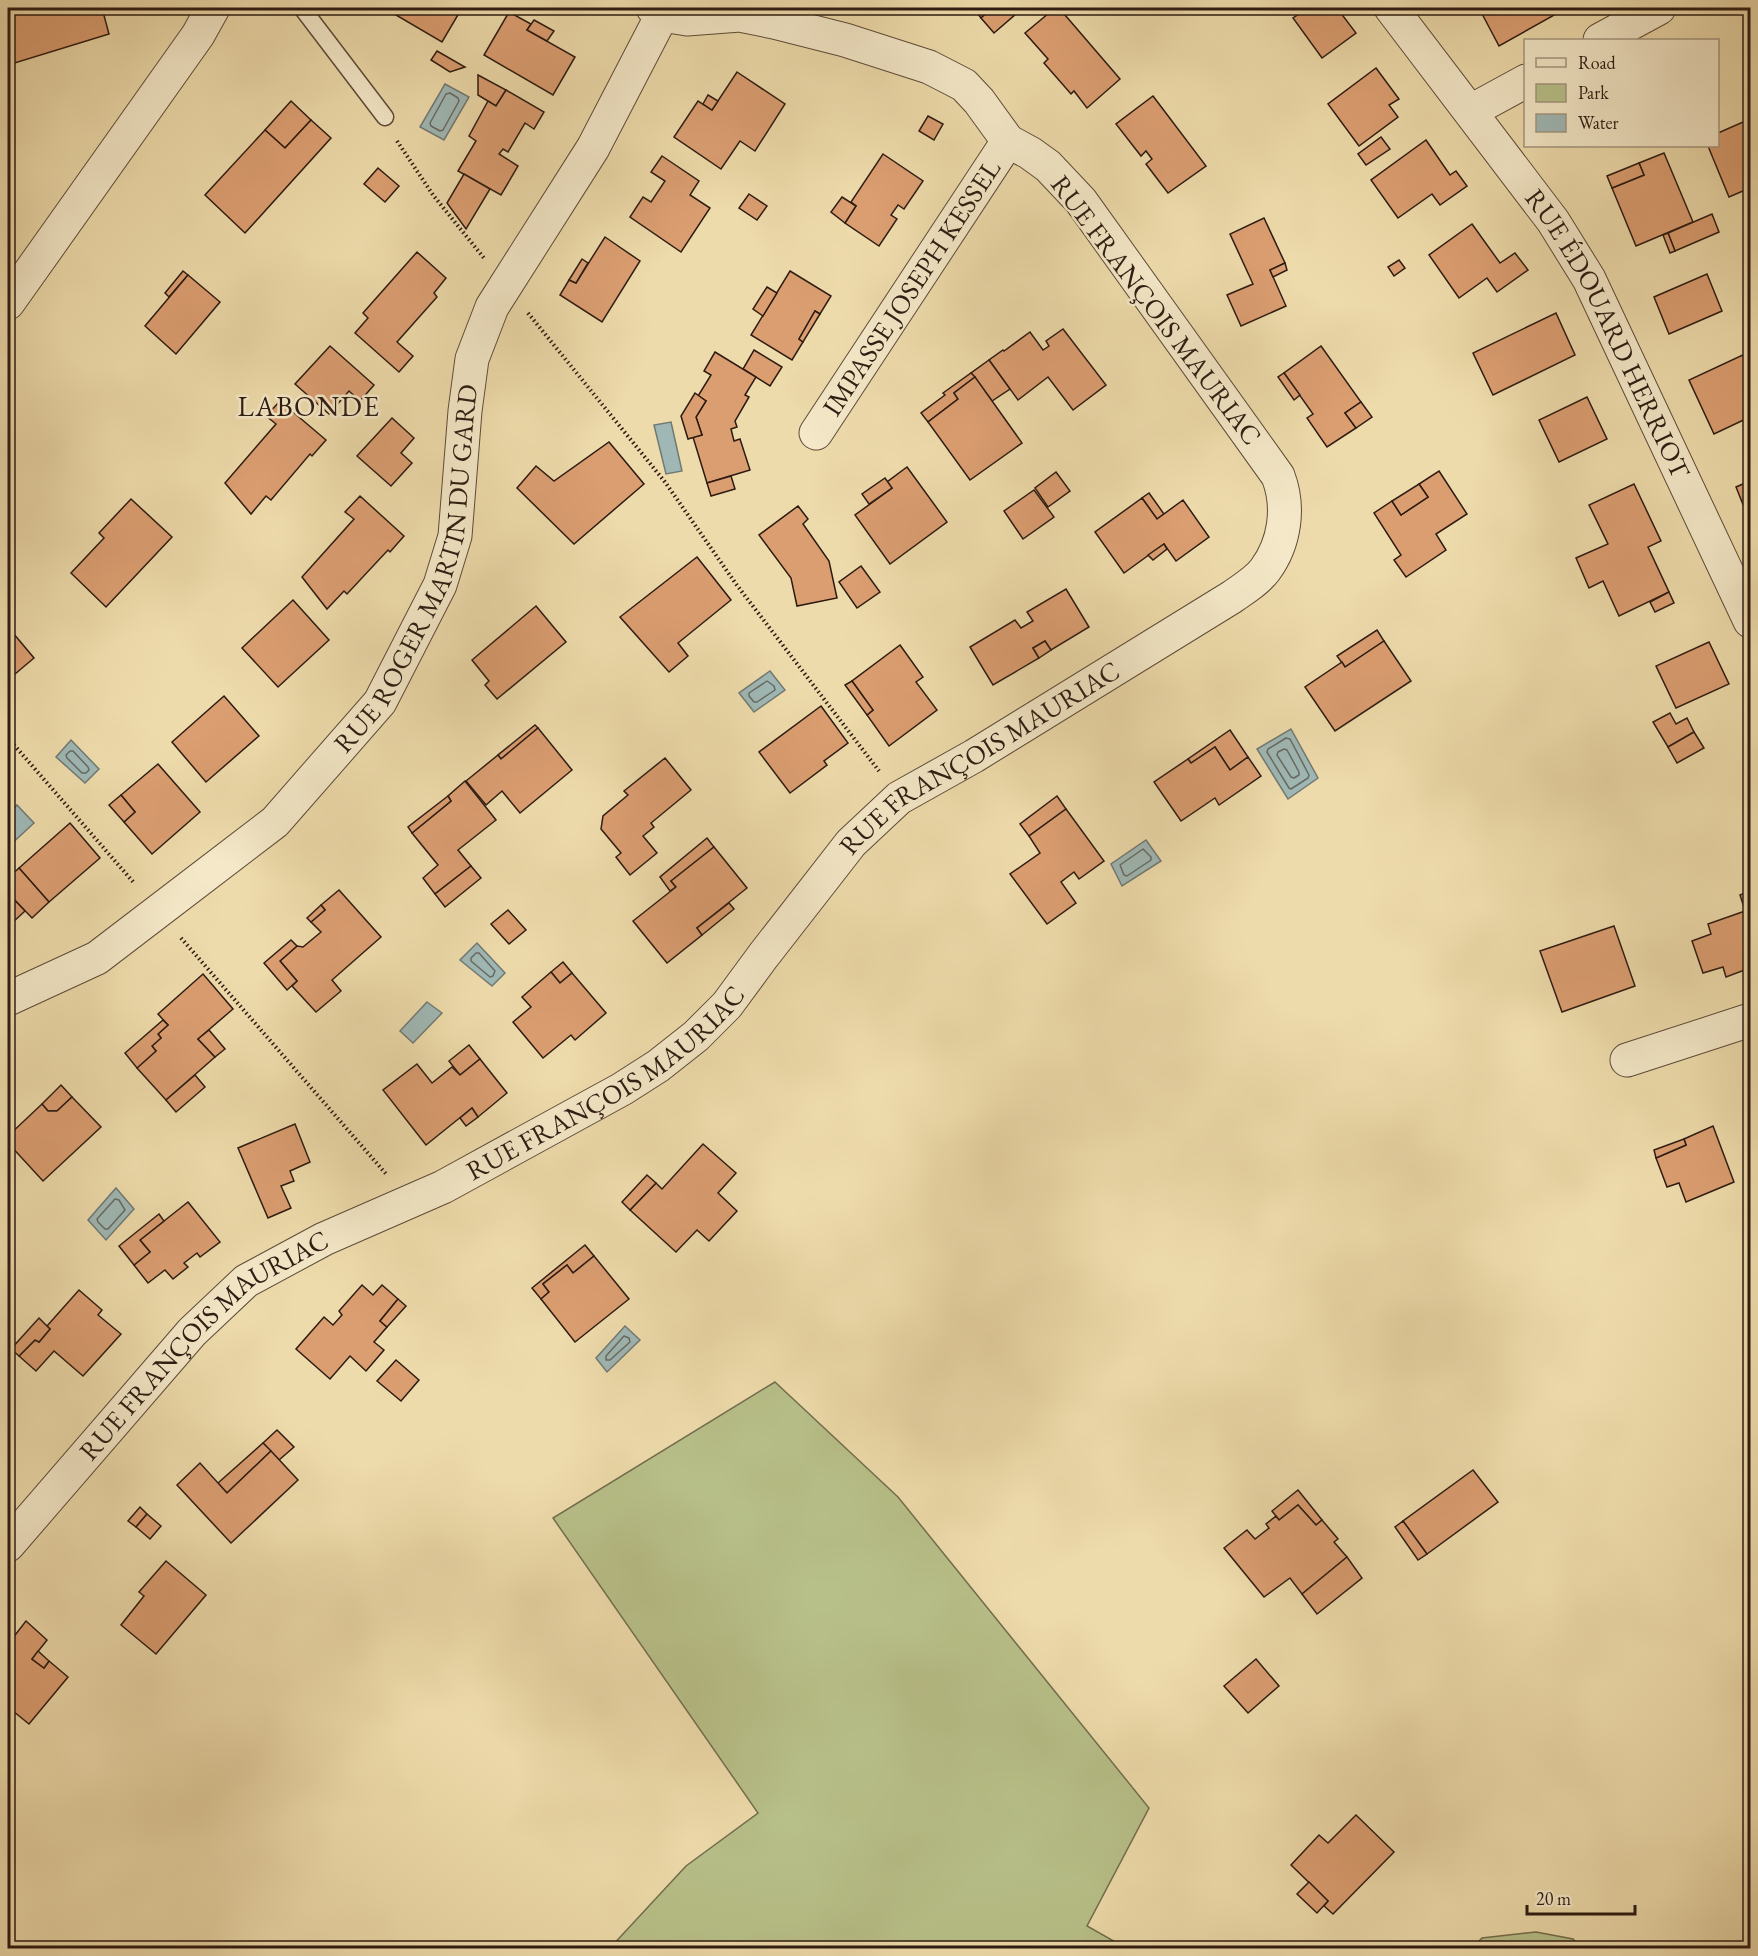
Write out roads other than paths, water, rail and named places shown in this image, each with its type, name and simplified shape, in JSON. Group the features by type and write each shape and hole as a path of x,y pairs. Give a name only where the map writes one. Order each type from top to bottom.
{"street":[{"name":"RUE ÉDOUARD HERRIOT","path":"1391,8 1553,221 1589,279 1750,621"},
{"path":"1602,39 1659,8"},
{"path":"8,303 198,35 213,9"},
{"name":"RUE FRANÇOIS MAURIAC","path":"8,1545 192,1332 246,1281 324,1239 411,1203 443,1187 622,1089 658,1066 696,1036 727,1005 851,843 899,798 975,756 1250,584 1264,571 1280,542 1286,514 1284,492 1278,476 1081,201 1048,166 1008,141 980,101 964,85 929,67 845,40 740,15 687,19 658,11"},
{"name":"RUE ROGER MARTIN DU GARD","path":"8,999 97,958 275,822 380,702 440,585 456,536 465,411 472,359 492,307 593,148 658,11"},
{"path":"1471,111 1524,82"},
{"name":"IMPASSE JOSEPH KESSEL","path":"816,433 1008,141"},
{"path":"1627,1060 1750,1020"}],"lane":[{"path":"302,8 385,117"}],"water":[{"path":"445,84 469,97 444,140 420,127"},
{"path":"671,422 682,471 666,474 654,425"},
{"path":"770,671 785,690 754,712 739,693"},
{"path":"1291,729 1318,778 1288,799 1257,749"},
{"path":"71,740 99,769 85,783 56,757"},
{"path":"17,805 34,823 8,847 8,816"},
{"path":"1146,840 1161,861 1122,886 1111,864"},
{"path":"477,943 505,973 492,986 460,960"},
{"path":"427,1002 442,1013 413,1043 400,1031"},
{"path":"116,1188 134,1209 106,1240 88,1220"},
{"path":"625,1326 640,1340 607,1372 596,1358"}],"district":[{"name":"LABONDE","path":"309,406"}]}
